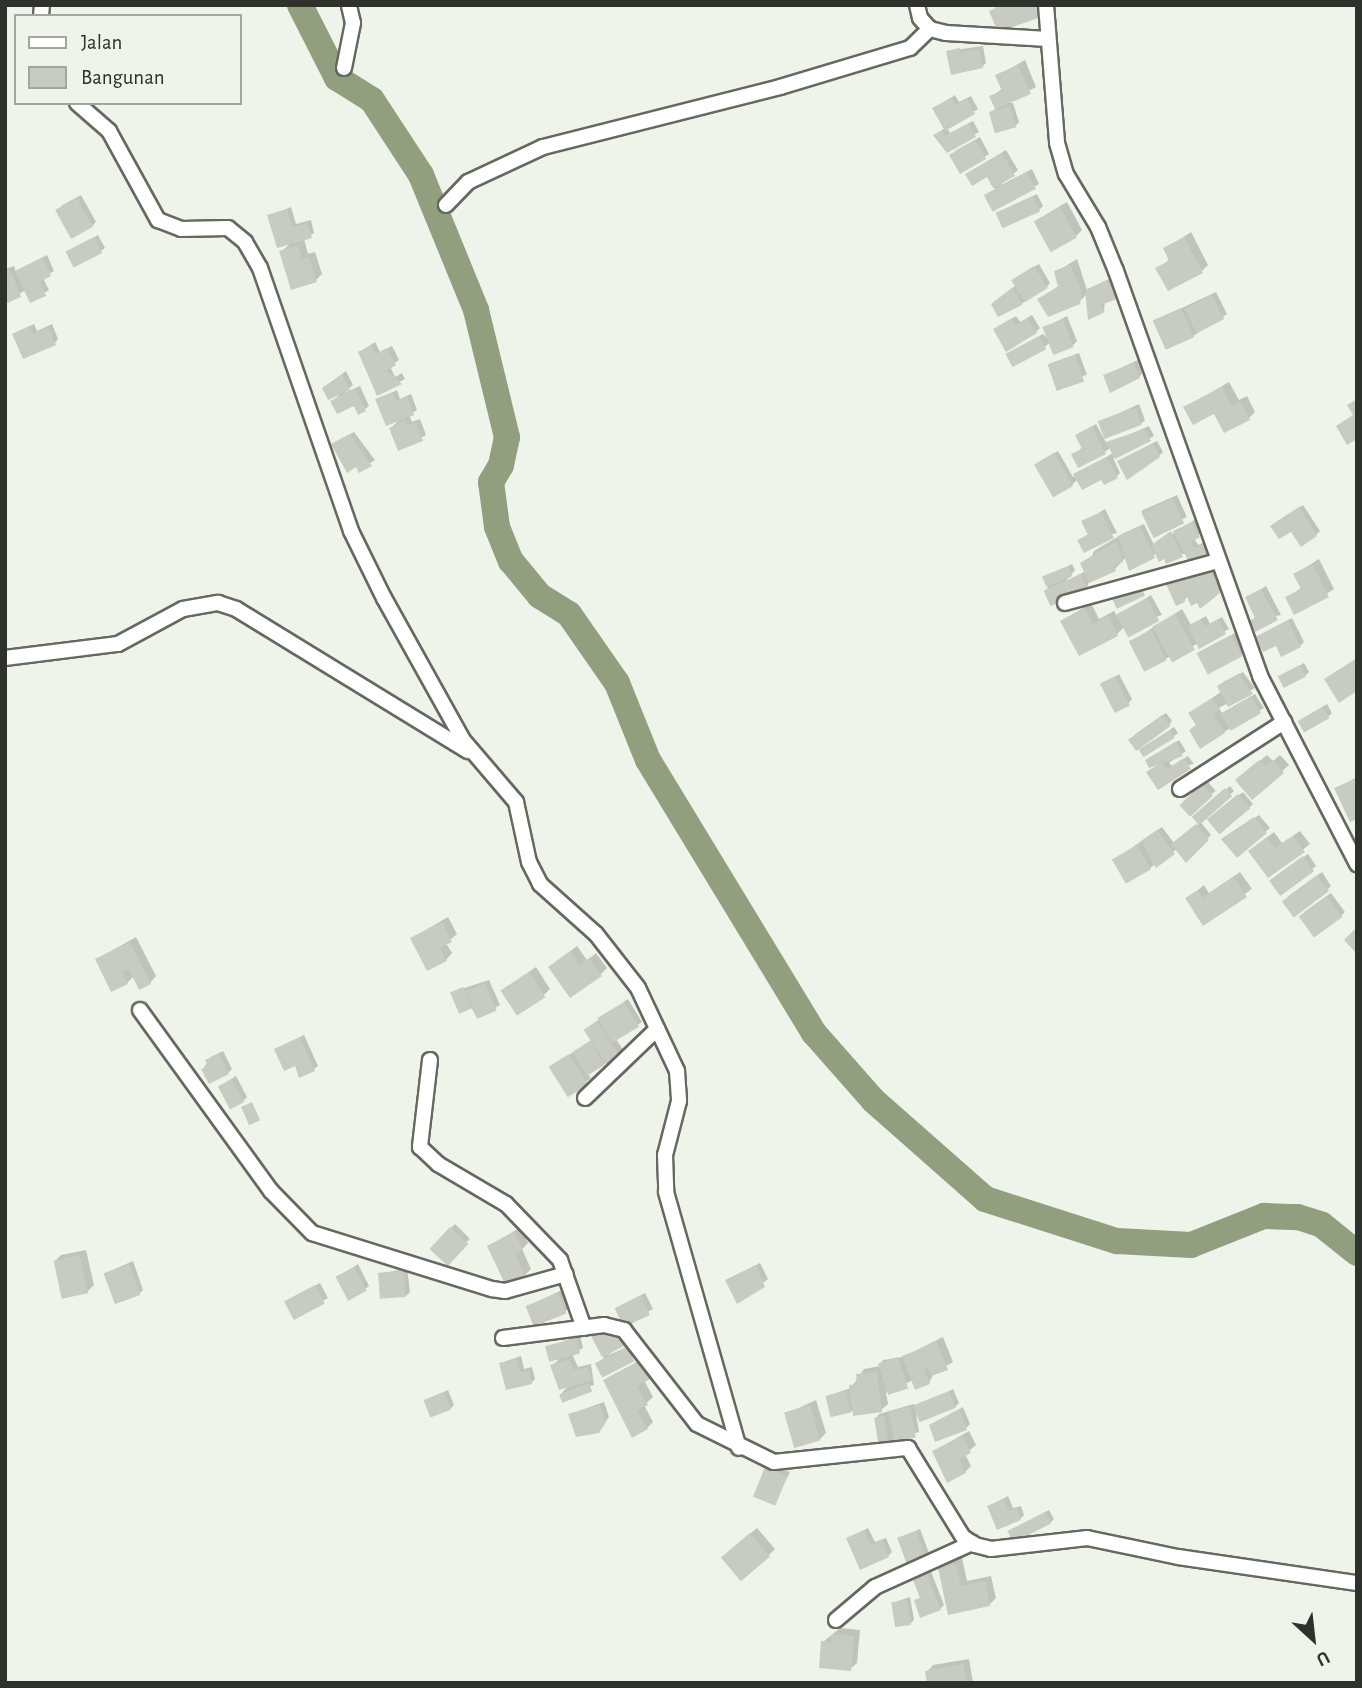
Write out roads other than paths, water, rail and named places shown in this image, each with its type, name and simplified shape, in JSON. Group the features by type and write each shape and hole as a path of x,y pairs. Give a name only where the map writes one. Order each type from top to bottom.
{"street":[{"path":"344,68 353,23 349,5"},
{"path":"917,5 920,18 930,29 981,38 1048,39"},
{"path":"1045,5 1057,143 1066,174 1098,227 1116,271 1260,676 1357,864"},
{"path":"446,205 468,182 543,147 793,83 909,47 930,29"},
{"path":"78,105 109,131 158,220 181,229 228,228 245,242 260,268 351,531 463,740 516,802 529,862 540,884 596,934 638,988 680,1082 665,1155 666,1192 739,1448"},
{"path":"1065,603 1218,561"},
{"path":"5,658 134,640 183,608 218,603 236,609 479,757"},
{"path":"1180,789 1284,722"},
{"path":"140,1010 271,1191 312,1233 505,1291 566,1274"},
{"path":"585,1098 657,1029"},
{"path":"430,1060 420,1147 438,1164 506,1204 560,1260 584,1328"},
{"path":"503,1338 612,1325 632,1336 697,1423 739,1448 774,1462 796,1463 908,1448 944,1508 972,1544 991,1549 1087,1538 1320,1579 1357,1583"},
{"path":"836,1620 875,1587 972,1544"}],"waterway":[{"path":"300,5 337,78 372,100 421,175 476,310 507,437 501,465 491,482 497,527 511,561 540,596 569,614 617,683 648,760 814,1033 874,1101 985,1199 1117,1241 1191,1245 1264,1216 1298,1217 1322,1225 1357,1253"}]}
